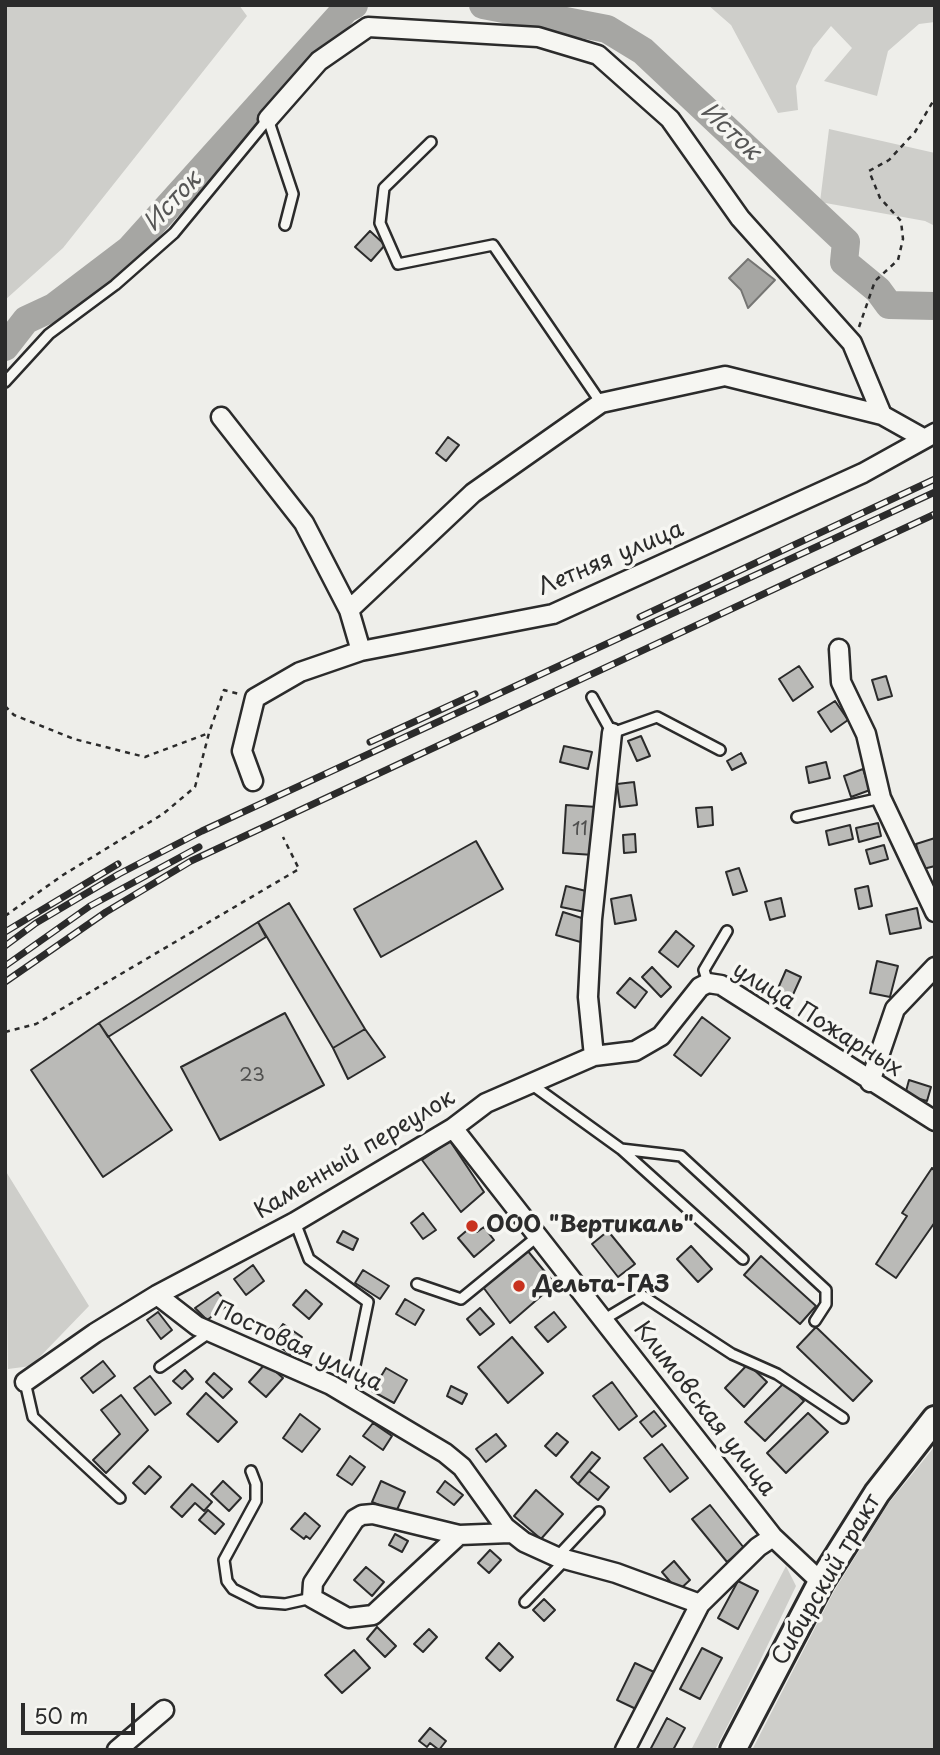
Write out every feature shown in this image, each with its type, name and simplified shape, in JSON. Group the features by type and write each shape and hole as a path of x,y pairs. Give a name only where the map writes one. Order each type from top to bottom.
{"main road":[{"name":"Сибирский тракт","path":"733,1750 821,1582 877,1493 935,1419"}],"street":[{"path":"268,119 319,61 368,27 538,37 598,55 670,119 740,218 852,343 881,415"},
{"path":"349,610 473,493 601,403 725,376 881,415 929,436"},
{"path":"221,417 304,523 349,610 361,651"},
{"name":"Летняя улица","path":"255,698 300,672 361,651 553,614 863,473 929,436"},
{"path":"839,649 841,681 866,734 881,797 935,912"},
{"path":"253,781 242,751 255,698"},
{"path":"594,1056 588,997 592,919 612,733"},
{"path":"870,1082 895,1009 935,967"},
{"name":"Каменный переулок","path":"25,1382 95,1333 157,1295 295,1222 453,1128 486,1103 594,1056 635,1051 661,1036 700,987 708,983"},
{"name":"улица Пожарных","path":"708,983 721,985 935,1121"},
{"name":"Климовская улица","path":"453,1128 773,1537 821,1582"},
{"name":"Постовая улица","path":"157,1295 186,1320 209,1333 292,1366 349,1394 455,1460 510,1532 561,1558 631,1577 670,1595 700,1604"},
{"path":"459,1535 373,1615 348,1618 312,1598 313,1583 355,1519 362,1515 373,1514 459,1535 510,1532"},
{"path":"625,1750 700,1604 758,1547 773,1537"},
{"path":"117,1750 164,1710"}],"lane":[{"path":"268,119 293,194 285,225"},
{"path":"5,382 49,334 115,285 174,233 268,119"},
{"path":"431,142 384,188 380,223 398,264 493,246 601,403"},
{"path":"592,697 612,733 657,717 720,750"},
{"path":"797,817 881,797"},
{"path":"708,983 704,970 727,931"},
{"path":"531,1084 621,1149 743,1259"},
{"path":"621,1149 681,1156 826,1290 827,1304 815,1321"},
{"path":"295,1222 309,1259 368,1302 349,1394"},
{"path":"417,1284 461,1299 538,1236"},
{"path":"603,1320 643,1296 732,1354 777,1374 843,1418"},
{"path":"160,1367 209,1333"},
{"path":"25,1382 33,1417 120,1498"},
{"path":"251,1471 256,1484 256,1501 225,1560 227,1581 233,1589 259,1602 285,1604 312,1598"},
{"path":"525,1602 599,1511"}],"path":[{"path":"852,343 876,281 898,260 903,239 901,221 880,198 869,171 889,160 915,132 935,98"},
{"path":"5,916 63,875 163,814 195,787 208,733 224,690 255,698"},
{"path":"5,706 13,715 74,740 145,757 208,733"},
{"path":"5,1032 36,1024 299,869 283,837"}],"shaded area":[{"path":"5,5 239,5 247,16 63,248 5,300"},
{"path":"708,5 935,5 935,22 919,24 888,51 877,96 824,81 852,48 831,26 813,48 796,86 798,110 778,113 731,25"},
{"path":"829,129 935,153 935,226 925,221 820,202"},
{"path":"748,259 775,280 748,308 741,290 729,278"},
{"path":"5,1170 89,1306 31,1366 8,1369"},
{"path":"935,1446 935,1750 752,1750 834,1591 888,1504"},
{"path":"786,1566 796,1586 715,1750 691,1750"}],"building":[{"path":"370,231 385,245 371,261 355,247"},
{"path":"448,437 459,445 446,461 436,453"},
{"path":"799,666 813,687 793,701 779,679"},
{"path":"886,676 892,696 878,700 872,680"},
{"path":"835,701 848,720 831,732 818,712"},
{"path":"641,736 650,756 637,761 628,741"},
{"path":"564,746 592,752 588,769 560,762"},
{"path":"741,753 746,763 732,770 727,761"},
{"path":"826,762 830,778 809,783 806,767"},
{"path":"863,769 870,790 851,797 844,776"},
{"path":"634,782 637,805 620,807 617,784"},
{"path":"566,805 597,807 594,855 563,853"},
{"path":"712,807 713,825 698,827 696,808"},
{"path":"878,823 881,836 859,842 856,828"},
{"path":"850,825 853,839 829,845 826,831"},
{"path":"635,834 636,852 624,853 623,835"},
{"path":"935,838 935,866 923,869 916,844"},
{"path":"476,841 503,889 381,957 354,909"},
{"path":"884,845 888,859 870,864 866,850"},
{"path":"739,868 747,891 733,895 726,872"},
{"path":"566,886 590,892 585,912 561,907"},
{"path":"868,886 872,906 859,909 855,889"},
{"path":"631,895 636,920 615,924 611,899"},
{"path":"781,898 785,916 770,920 765,902"},
{"path":"289,903 365,1029 333,1048 258,922"},
{"path":"917,908 921,928 890,934 886,915"},
{"path":"563,912 591,921 584,943 556,935"},
{"path":"258,922 266,937 108,1037 99,1023"},
{"path":"676,931 694,946 678,967 659,952"},
{"path":"877,961 898,966 890,997 870,993"},
{"path":"652,967 671,987 661,997 642,977"},
{"path":"786,970 801,977 791,999 776,993"},
{"path":"630,978 647,992 635,1008 617,993"},
{"path":"285,1013 324,1085 220,1140 181,1067"},
{"path":"702,1017 730,1038 701,1076 674,1055"},
{"path":"99,1023 172,1130 103,1177 31,1070"},
{"path":"365,1029 385,1057 348,1079 333,1048"},
{"path":"909,1080 931,1087 927,1101 905,1095"},
{"path":"450,1141 484,1192 461,1212 422,1160"},
{"path":"932,1168 935,1171 935,1222 896,1278 876,1264 907,1216 902,1213"},
{"path":"423,1213 436,1230 423,1239 411,1223"},
{"path":"472,1226 477,1232 484,1227 494,1240 474,1257 458,1238"},
{"path":"343,1231 358,1239 353,1250 337,1242"},
{"path":"608,1231 635,1264 618,1277 592,1244"},
{"path":"691,1246 712,1269 698,1282 677,1259"},
{"name":"Дельта-ГАЗ","path":"527,1250 555,1284 510,1323 483,1287"},
{"path":"761,1256 816,1306 800,1324 744,1275"},
{"path":"253,1265 264,1281 246,1295 234,1279"},
{"path":"363,1270 389,1286 380,1299 355,1283"},
{"path":"306,1290 322,1304 309,1319 293,1305"},
{"path":"218,1292 228,1305 207,1320 195,1308"},
{"path":"405,1299 424,1310 415,1325 396,1314"},
{"path":"480,1308 494,1324 480,1335 467,1319"},
{"path":"158,1312 172,1330 161,1339 147,1320"},
{"path":"554,1312 566,1327 548,1342 535,1327"},
{"path":"283,1324 302,1337 290,1354 271,1341"},
{"path":"816,1327 872,1381 853,1401 797,1347"},
{"path":"512,1337 543,1373 508,1403 478,1367"},
{"path":"103,1361 115,1376 93,1393 81,1378"},
{"path":"266,1363 283,1378 266,1397 249,1382"},
{"path":"748,1364 767,1382 744,1407 725,1388"},
{"path":"386,1368 407,1380 394,1403 372,1391"},
{"path":"185,1370 193,1379 182,1389 173,1381"},
{"path":"214,1373 232,1389 223,1398 206,1382"},
{"path":"150,1376 171,1403 155,1415 134,1388"},
{"path":"612,1382 637,1416 619,1430 593,1396"},
{"path":"785,1382 804,1401 765,1441 745,1422"},
{"path":"451,1386 467,1394 462,1404 447,1396"},
{"path":"206,1393 237,1422 218,1442 187,1414"},
{"path":"121,1395 148,1430 106,1473 93,1460 120,1434 101,1410"},
{"path":"654,1411 666,1426 652,1437 640,1422"},
{"path":"808,1413 828,1432 786,1473 767,1453"},
{"path":"300,1414 320,1429 302,1452 283,1438"},
{"path":"373,1423 392,1436 383,1450 363,1436"},
{"path":"557,1433 568,1442 556,1456 545,1446"},
{"path":"496,1434 506,1446 486,1462 476,1449"},
{"path":"662,1444 688,1478 670,1492 644,1458"},
{"path":"592,1452 600,1458 578,1484 571,1477"},
{"path":"350,1456 365,1467 352,1485 337,1475"},
{"path":"149,1466 161,1477 145,1494 133,1483"},
{"path":"589,1471 609,1487 598,1500 578,1484"},
{"path":"223,1481 241,1498 229,1511 211,1494"},
{"path":"381,1481 405,1492 396,1512 372,1502"},
{"path":"445,1481 463,1495 454,1505 437,1492"},
{"path":"192,1484 212,1502 204,1511 195,1503 182,1517 171,1507"},
{"path":"536,1490 563,1514 541,1539 514,1516"},
{"path":"710,1505 744,1548 727,1562 692,1519"},
{"path":"208,1510 224,1524 215,1534 199,1520"},
{"path":"305,1513 320,1526 310,1539 306,1536 304,1539 291,1529"},
{"path":"395,1534 408,1541 402,1552 389,1545"},
{"path":"490,1550 501,1560 489,1573 478,1563"},
{"path":"674,1561 690,1580 678,1591 662,1572"},
{"path":"366,1567 384,1582 372,1596 354,1580"},
{"path":"738,1581 758,1591 738,1629 718,1618"},
{"path":"544,1599 555,1610 544,1621 533,1610"},
{"path":"377,1627 396,1646 385,1657 367,1639"},
{"path":"429,1629 437,1637 423,1652 414,1644"},
{"path":"499,1643 513,1657 500,1671 486,1658"},
{"path":"702,1648 722,1658 700,1699 680,1689"},
{"path":"354,1650 370,1668 342,1693 325,1675"},
{"path":"635,1663 654,1672 636,1709 617,1700"},
{"path":"667,1718 685,1728 673,1750 650,1750"},
{"path":"430,1728 446,1741 439,1750 430,1743 427,1747 419,1741"}],"waterway":[{"name":"Исток","path":"345,5 346,9"},
{"name":"Исток","path":"5,347 26,320 54,307 129,250 346,9 354,5"},
{"name":"Исток","path":"483,5 607,29 643,51 846,242 844,262 878,290 889,305 935,306"}],"railway":[{"path":"640,617 935,479"},
{"path":"5,946 36,923 119,874 202,831 935,492"},
{"path":"5,982 106,912 191,861 935,514"},
{"path":"370,742 475,694"},
{"path":"5,966 90,906 199,847"},
{"path":"5,932 118,864"}],"place":[{"name":"ООО \"Вертикаль\"","path":"472,1226"},
{"name":"Дельта-ГАЗ","path":"519,1286"}]}
